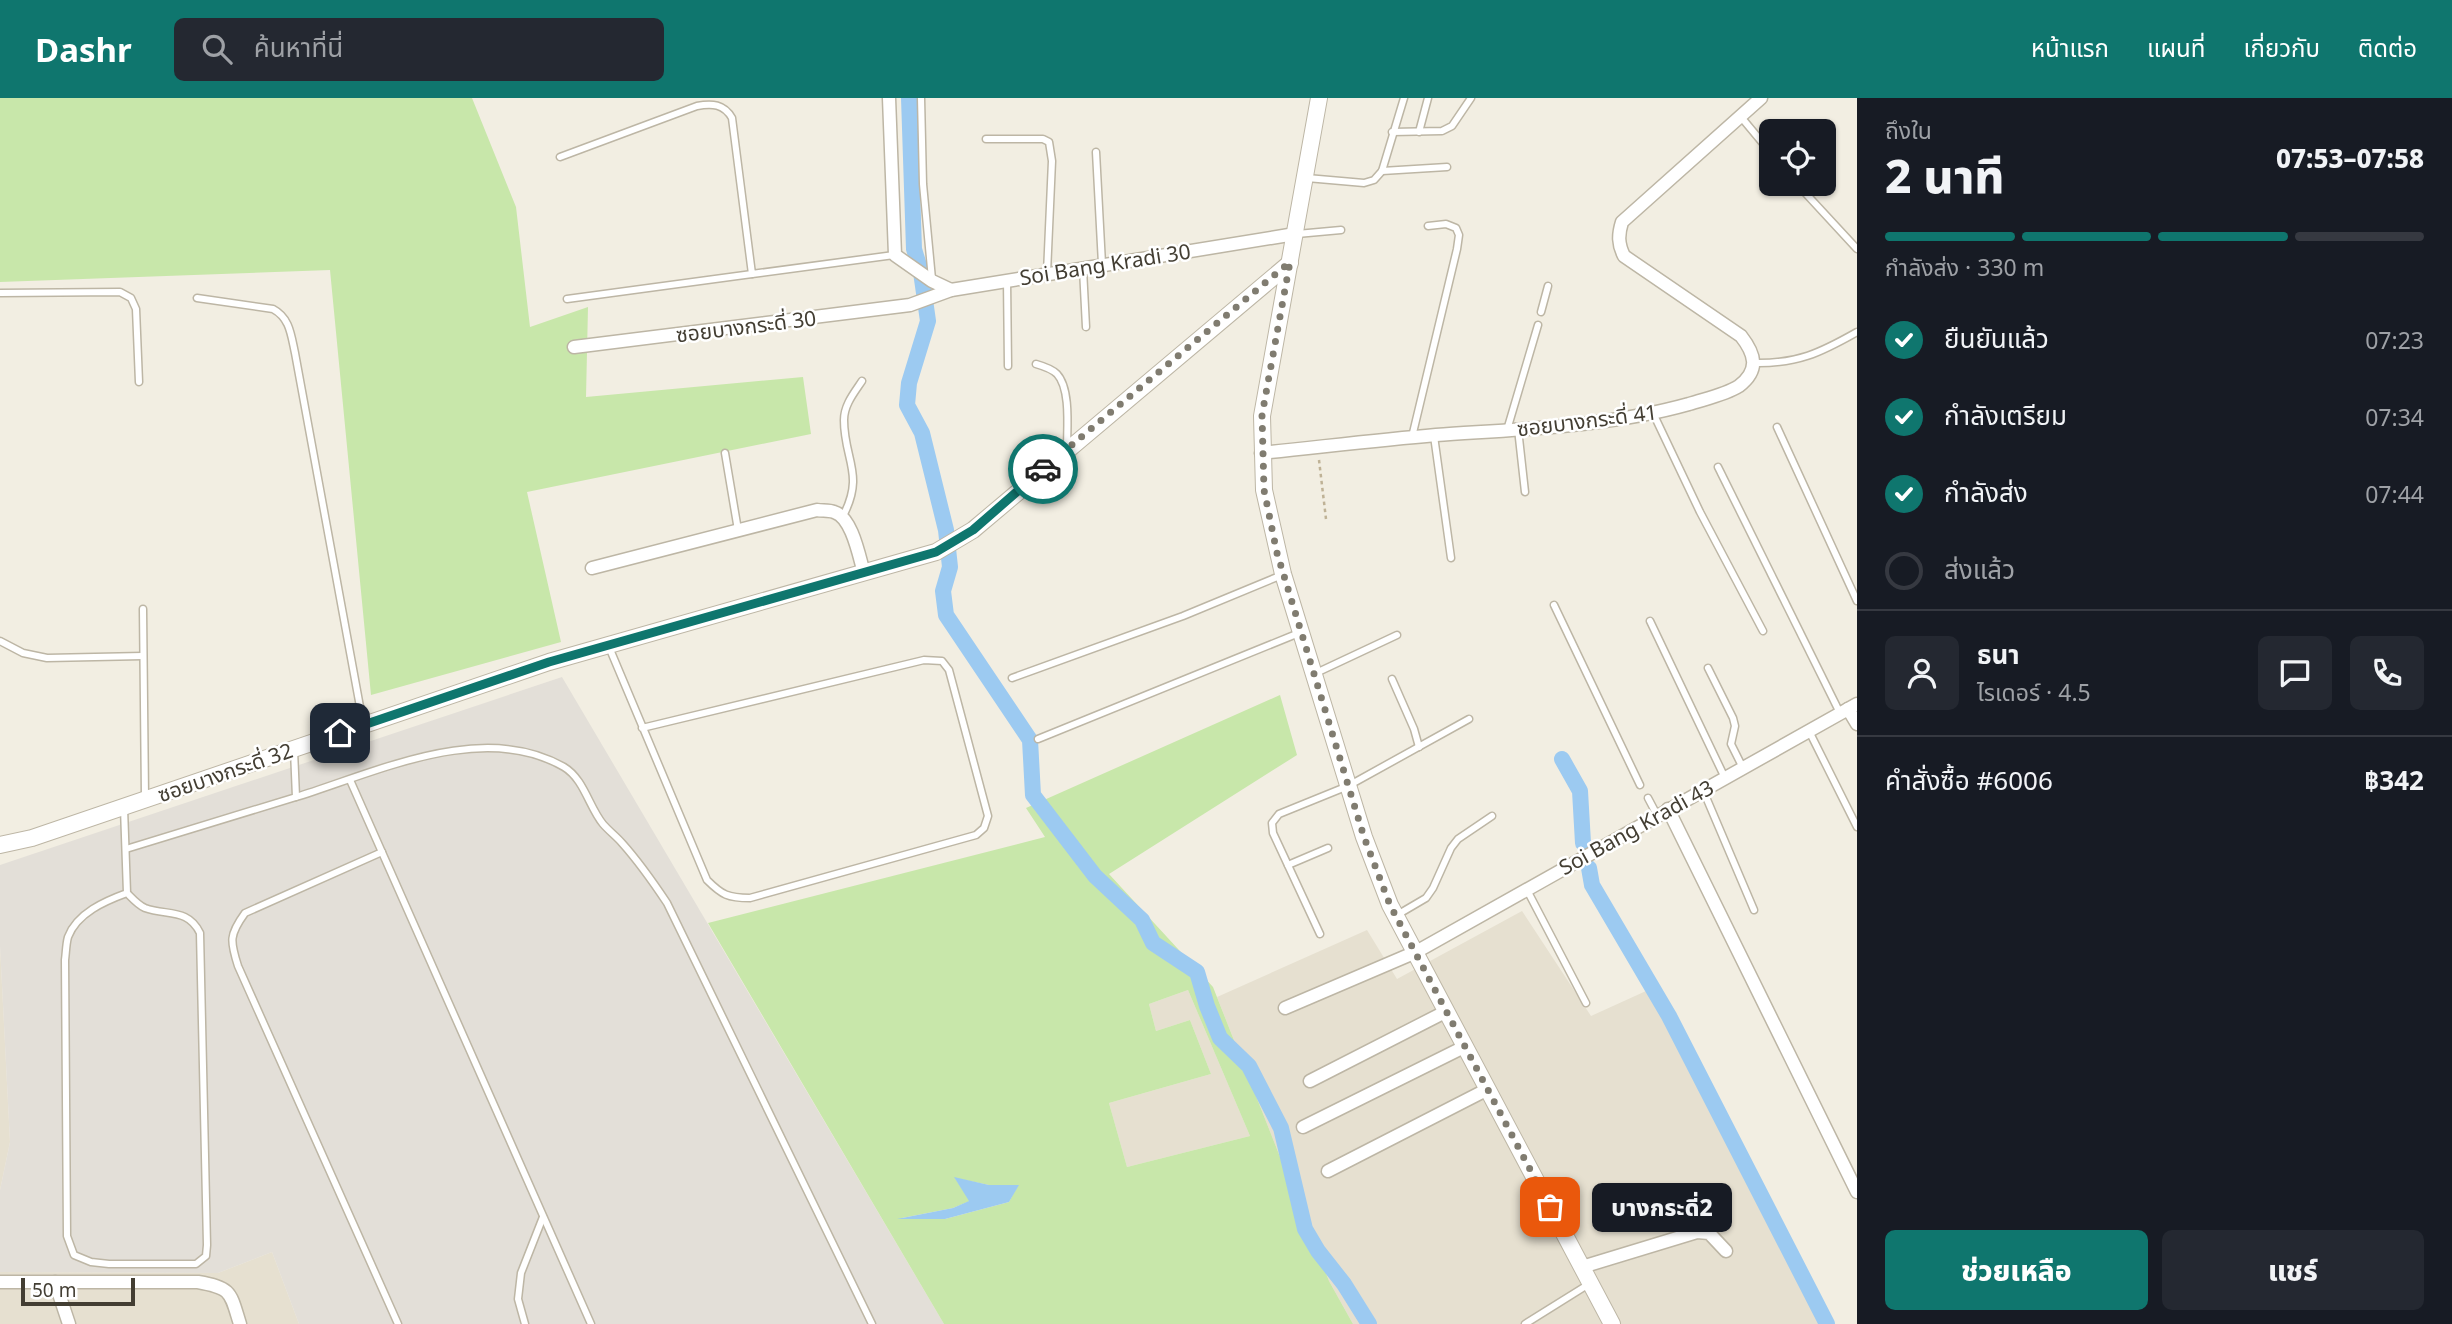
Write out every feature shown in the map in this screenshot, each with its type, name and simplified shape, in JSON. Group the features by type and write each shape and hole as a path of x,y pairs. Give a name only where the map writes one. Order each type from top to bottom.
{"street":[{"path":"889,98 895,255 932,281 951,290"},
{"path":"1319,98 1262,415 1264,490 1283,574 1364,837 1396,916 1612,1324"},
{"path":"1754,362 1751,349 1741,336 1624,257 1618,233 1622,222 1761,98"},
{"name":"Soi Bang Kradi 30","path":"914,304 951,290 1295,234"},
{"name":"ซอยบางกระดี่ 32","path":"0,845 32,838 549,662 936,552 973,530 1290,262"},
{"name":"ซอยบางกระดี่ 30","path":"574,347 914,304"},
{"name":"ซอยบางกระดี่ 41","path":"1261,453 1601,422 1653,413 1738,387 1749,375 1754,362"},
{"path":"592,568 817,510 843,516 849,526 864,573"},
{"path":"1848,709 1857,723"},
{"name":"Soi Bang Kradi 43","path":"1285,1008 1416,952 1848,709"},
{"path":"1663,812 1857,1192"},
{"path":"1310,1082 1447,1011"},
{"path":"1303,1128 1466,1046"},
{"path":"1328,1171 1488,1088"},
{"path":"1582,1267 1697,1232 1709,1233 1726,1251"},
{"path":"0,1282 198,1282 220,1286 232,1297 240,1324"},
{"path":"55,1282 69,1324"}],"lane":[{"path":"921,98 923,184 932,281"},
{"path":"1305,178 1364,183 1374,180 1382,171 1404,98"},
{"path":"1419,132 1428,98"},
{"path":"1392,132 1442,131 1452,126 1471,98"},
{"path":"560,156 697,106 709,104 727,109 732,118 737,146 752,274"},
{"path":"1741,117 1759,139"},
{"path":"986,139 1043,139 1049,142 1052,161 1047,273"},
{"path":"1096,152 1102,264"},
{"path":"1382,171 1447,167"},
{"path":"1808,196 1857,249"},
{"path":"1412,438 1458,249 1459,235 1455,228 1446,224 1429,226"},
{"path":"1295,234 1341,230"},
{"path":"566,299 895,255"},
{"path":"1083,267 1086,327"},
{"path":"1007,280 1008,366"},
{"path":"1541,312 1548,286"},
{"path":"0,293 120,292 131,298 135,309 139,382"},
{"path":"197,298 273,309 281,313 287,321 363,725"},
{"path":"1525,492 1513,430 1538,325"},
{"path":"1754,362 1777,363 1819,354 1857,332"},
{"path":"1036,364 1057,374 1063,383 1067,449"},
{"path":"843,516 853,490 844,421 850,398 862,381"},
{"path":"1653,413 1700,512 1763,631"},
{"path":"1777,427 1857,601"},
{"path":"1434,436 1451,558"},
{"path":"725,453 738,530"},
{"path":"1718,467 1848,709"},
{"path":"1012,678 1183,616 1283,574"},
{"path":"1554,606 1640,785"},
{"path":"143,609 145,799"},
{"path":"1650,621 1725,778"},
{"path":"1038,739 1301,632"},
{"path":"1314,674 1397,635"},
{"path":"0,641 23,653 47,658 143,656"},
{"path":"608,645 642,727 707,880 721,894 750,898 976,835 984,828 988,816 949,670 942,661 924,660 642,727"},
{"path":"1708,668 1733,718 1735,726 1731,744 1742,768"},
{"path":"1392,679 1419,747"},
{"path":"1320,934 1273,833 1272,823 1279,814 1348,786 1469,719"},
{"path":"1809,730 1857,827"},
{"path":"126,849 436,752 506,748 566,768 578,782 603,824 648,874 667,903 872,1324"},
{"path":"294,749 296,797"},
{"path":"350,780 591,1324"},
{"path":"1703,790 1754,910"},
{"path":"1648,798 1663,812"},
{"path":"124,807 127,893 141,907 179,914 195,922 200,933 207,1245 206,1256 196,1264 91,1262 74,1255 68,1236 65,960 68,937 81,918 105,902 127,893"},
{"path":"1396,916 1426,898 1458,839 1492,816"},
{"path":"1288,865 1328,848"},
{"path":"382,852 245,913 234,928 231,943 238,966 397,1324"},
{"path":"1527,889 1586,1003"},
{"path":"525,1324 518,1299 521,1273 543,1217"},
{"path":"1525,1324 1590,1283"}],"path":[{"path":"1318,447 1326,519"}],"shaded area":[{"path":"562,677 944,1324 299,1324 272,1252 218,1273 0,1272 0,1190 10,1142 0,946 0,865"},
{"path":"1522,911 1591,1016 1646,991 1716,1109 1832,1324 1353,1324 1329,1281 1217,997 1367,930 1397,979"},
{"path":"0,946 10,1142 0,1190"},
{"path":"1188,990 1250,1136 1127,1167 1109,1103 1211,1074 1190,1020 1156,1031 1149,1004"},
{"path":"272,1252 299,1324 0,1324 0,1272 218,1273"}],"green space":[{"path":"0,98 472,98 516,207 530,327 588,307 586,397 803,377 811,434 527,492 561,642 371,695 330,270 0,282"},
{"path":"1280,695 1297,755 1109,874 1213,987 1329,1281 1353,1324 944,1324 708,923 1045,837 1026,808","holes":["1188,990 1250,1136 1127,1167 1109,1103 1211,1074 1190,1020 1156,1031 1149,1004","955,1178 989,1185 1018,1185 1009,1202 945,1219 902,1218 953,1208 970,1201"]}],"water":[{"path":"954,1177 989,1185 1019,1185 1009,1202 945,1219 897,1219 953,1208 969,1201"}],"waterway":[{"path":"909,98 914,249 921,272 928,321 909,383 907,405 922,433 946,530 950,567 943,591 946,615 1030,740 1033,795 1095,876 1142,920 1153,943 1197,972 1220,1038 1249,1066 1281,1128 1305,1229 1369,1324"},
{"path":"1562,759 1580,791 1583,843"},
{"path":"1589,868 1592,885 1669,1016 1827,1324"}],"way so far":[{"path":"1043,469 1290,262 1262,415 1264,490 1277,553 1364,837 1390,905 1550,1207"}],"place":[{"name":"บางกระดี่2","path":"1550,1207"}],"route":[{"path":"340,733 549,662 936,552 973,530 1043,469"}]}
